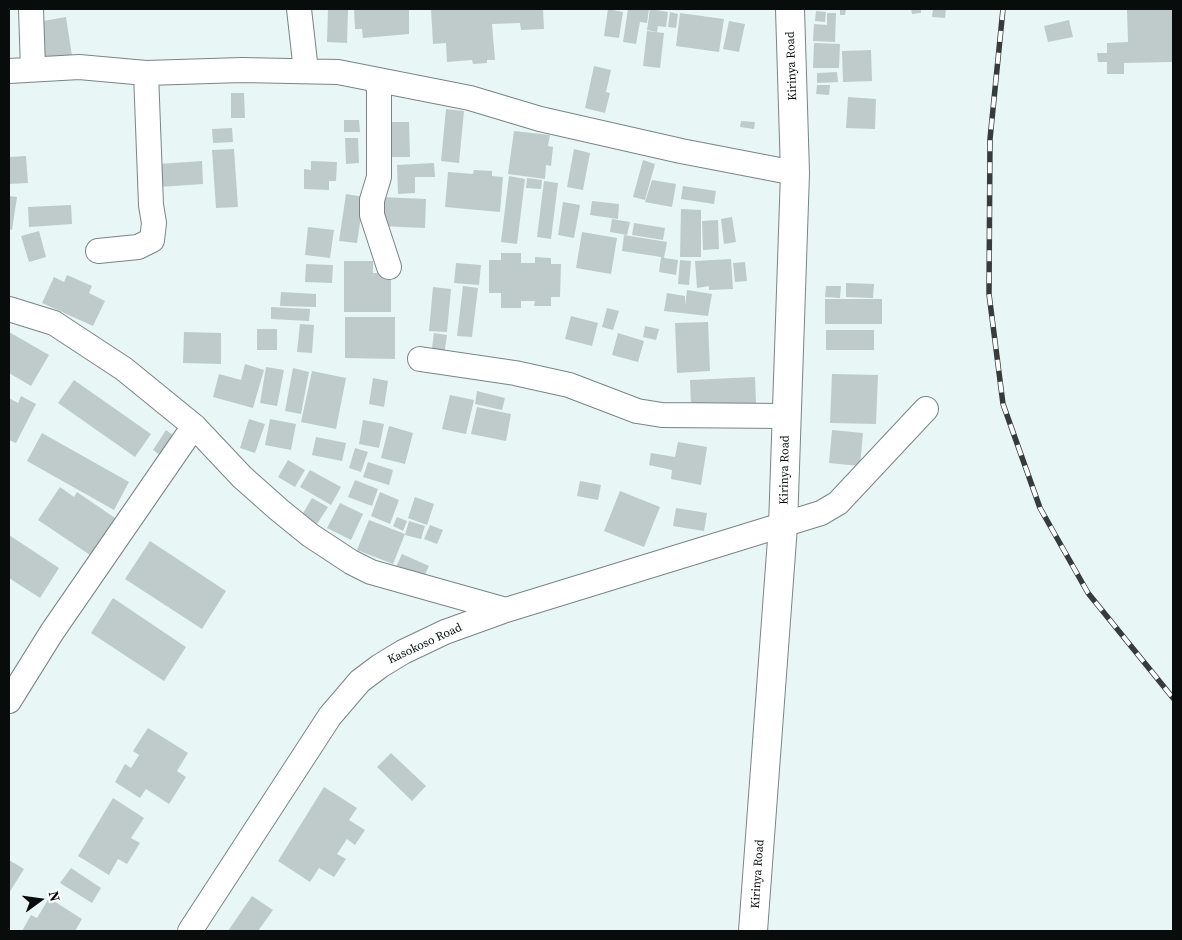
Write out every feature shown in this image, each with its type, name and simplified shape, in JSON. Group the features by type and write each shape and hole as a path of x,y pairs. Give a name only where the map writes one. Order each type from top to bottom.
{"main road":[{"name":"Kirinya Road","path":"753,931 783,526 795,173 790,9"}],"street":[{"path":"31,9 33,69"},
{"path":"299,9 306,71"},
{"path":"9,71 79,66 146,73 242,70 338,72 470,98 540,119 681,151 795,173"},
{"path":"98,250 138,247 152,240 154,223 151,205 146,73"},
{"path":"379,80 379,177 372,200 372,214 389,267"},
{"path":"9,309 54,323 124,369 194,426 242,477 278,509 310,535 351,562 371,572 506,610"},
{"path":"420,359 515,373 569,385 637,411 662,415 786,416"},
{"name":"Kasokoso Road","path":"190,931 330,716 360,681 403,652 445,632 506,610 783,526 820,513 838,504 926,409"},
{"path":"9,700 58,624 194,426"}],"building":[{"path":"328,9 348,9 347,43 327,42"},
{"path":"354,9 409,9 409,34 363,38 362,29 355,29"},
{"path":"431,9 543,9 544,29 521,30 520,23 492,24 495,60 487,60 487,63 473,64 472,60 447,62 446,43 433,44"},
{"path":"608,9 623,12 619,38 604,36"},
{"path":"628,9 649,9 647,23 640,22 636,44 623,42"},
{"path":"650,9 668,12 666,27 658,26 657,32 647,30"},
{"path":"840,9 846,9 845,15 840,15"},
{"path":"911,9 921,9 921,13 912,14"},
{"path":"933,9 946,9 945,18 932,17"},
{"path":"1127,9 1173,9 1173,62 1124,63 1124,74 1107,74 1107,62 1098,62 1097,53 1107,53 1107,43 1128,42"},
{"path":"816,11 826,12 825,22 815,21"},
{"path":"670,12 678,14 676,28 668,27"},
{"path":"680,13 724,19 719,52 676,46"},
{"path":"827,13 836,13 835,42 813,41 814,24 827,25"},
{"path":"66,17 72,56 43,61 37,22"},
{"path":"1069,20 1073,37 1048,42 1044,26"},
{"path":"729,21 745,24 739,52 723,49"},
{"path":"647,31 664,33 660,68 643,66"},
{"path":"814,43 840,44 839,68 813,68"},
{"path":"871,50 872,81 843,82 842,51"},
{"path":"594,66 611,70 606,92 610,93 605,113 585,108"},
{"path":"837,72 838,82 817,83 817,73"},
{"path":"817,85 830,85 829,95 816,94"},
{"path":"231,93 244,93 245,118 231,118"},
{"path":"848,97 876,99 875,129 846,128"},
{"path":"446,109 464,111 459,163 441,161"},
{"path":"344,120 359,120 360,132 344,132"},
{"path":"741,121 755,122 754,129 740,127"},
{"path":"389,122 409,122 410,157 390,157"},
{"path":"232,128 233,142 213,143 212,129"},
{"path":"514,131 550,135 548,146 553,147 551,166 546,165 545,179 508,174"},
{"path":"345,138 358,138 359,163 346,164"},
{"path":"234,149 238,207 216,208 212,150"},
{"path":"574,149 590,153 583,190 567,187"},
{"path":"26,156 28,183 9,184 9,157"},
{"path":"643,160 655,164 645,200 633,197"},
{"path":"202,161 203,184 159,187 158,164"},
{"path":"311,161 337,162 336,181 329,181 329,190 304,189 304,169 311,170"},
{"path":"434,163 435,177 415,177 415,193 398,194 397,165"},
{"path":"474,170 492,171 492,176 503,177 500,212 445,207 448,172 473,174"},
{"path":"509,176 525,179 517,244 501,242"},
{"path":"527,178 542,180 541,189 526,188"},
{"path":"652,180 676,184 672,207 645,202"},
{"path":"544,181 558,183 551,239 537,237"},
{"path":"683,186 716,191 714,204 681,199"},
{"path":"346,194 364,197 357,243 339,241"},
{"path":"9,196 17,197 12,230 9,229"},
{"path":"381,197 426,199 425,228 380,226"},
{"path":"592,201 619,204 618,219 590,215"},
{"path":"563,202 580,205 574,238 558,235"},
{"path":"71,205 72,224 29,227 28,207"},
{"path":"681,209 701,210 701,257 680,257"},
{"path":"732,217 736,242 724,244 721,219"},
{"path":"612,219 630,222 627,235 610,232"},
{"path":"718,220 719,249 703,250 702,221"},
{"path":"634,223 665,228 663,240 632,235"},
{"path":"308,227 334,230 330,258 305,255"},
{"path":"39,231 46,257 29,262 21,236"},
{"path":"582,232 617,238 611,274 576,268"},
{"path":"624,235 667,242 664,258 678,260 676,275 659,272 661,257 622,251"},
{"path":"501,253 521,253 521,263 535,263 535,257 551,258 551,264 561,264 560,297 551,297 551,306 534,306 535,301 521,301 521,308 501,308 501,293 489,293 489,260 501,260"},
{"path":"731,259 733,289 709,290 709,286 697,288 695,261"},
{"path":"680,260 691,261 689,285 678,284"},
{"path":"344,261 373,261 373,273 391,273 391,312 344,312"},
{"path":"745,262 747,281 735,282 733,263"},
{"path":"456,263 481,265 479,285 454,283"},
{"path":"306,264 333,265 332,283 305,282"},
{"path":"67,275 92,286 89,293 105,301 93,326 42,303 54,277 64,282"},
{"path":"846,283 874,284 873,298 846,297"},
{"path":"463,286 478,288 472,337 457,336"},
{"path":"826,286 841,286 840,298 825,297"},
{"path":"433,287 451,289 447,332 429,331"},
{"path":"687,290 712,294 708,316 664,311 667,293 685,296 685,306"},
{"path":"281,292 316,294 316,307 280,306"},
{"path":"825,299 882,299 882,324 825,324"},
{"path":"271,307 310,309 309,321 271,319"},
{"path":"607,308 619,311 613,330 602,327"},
{"path":"571,316 598,323 592,346 565,339"},
{"path":"345,317 395,317 395,359 345,358"},
{"path":"708,322 710,371 677,373 675,323"},
{"path":"300,324 314,325 312,353 297,352"},
{"path":"645,326 659,329 656,340 643,337"},
{"path":"257,329 277,329 277,350 257,350"},
{"path":"826,330 874,330 874,350 826,350"},
{"path":"9,332 49,355 31,386 9,373"},
{"path":"184,332 221,333 221,364 183,363"},
{"path":"434,333 447,335 444,356 431,355"},
{"path":"618,333 644,341 638,362 612,355"},
{"path":"245,364 264,370 253,408 213,397 219,374 241,380"},
{"path":"266,367 284,370 277,406 260,403"},
{"path":"293,368 309,372 301,414 285,411"},
{"path":"312,371 346,378 336,429 301,422"},
{"path":"832,374 878,375 876,424 830,423"},
{"path":"755,377 756,404 691,406 690,380"},
{"path":"373,378 388,381 384,407 369,404"},
{"path":"74,380 151,434 135,457 58,403"},
{"path":"477,391 505,398 502,410 475,404"},
{"path":"450,395 474,400 466,434 442,429"},
{"path":"21,396 36,404 16,443 9,440 9,398 18,403"},
{"path":"477,407 511,414 506,441 471,434"},
{"path":"249,419 265,424 255,453 240,448"},
{"path":"270,419 296,424 291,450 265,445"},
{"path":"363,420 384,424 379,448 359,444"},
{"path":"389,426 413,433 405,464 381,458"},
{"path":"166,430 177,438 164,458 153,450"},
{"path":"832,430 863,433 860,466 829,463"},
{"path":"42,433 129,482 114,510 27,461"},
{"path":"316,437 346,443 342,461 312,455"},
{"path":"678,442 707,447 701,485 671,479 672,470 649,465 651,453 675,457"},
{"path":"355,448 368,452 361,472 349,468"},
{"path":"288,460 305,470 295,487 278,477"},
{"path":"368,462 393,470 389,485 363,477"},
{"path":"310,470 341,487 331,505 300,487"},
{"path":"355,480 378,489 372,506 348,497"},
{"path":"580,481 601,485 598,500 577,496"},
{"path":"60,487 74,497 77,492 118,520 93,557 38,520"},
{"path":"620,491 660,507 644,547 604,531"},
{"path":"380,492 399,500 390,524 371,516"},
{"path":"415,497 434,504 427,525 408,518"},
{"path":"312,498 328,507 317,524 302,515"},
{"path":"340,503 363,514 351,540 327,528"},
{"path":"676,508 707,513 704,531 673,526"},
{"path":"397,517 407,521 403,531 393,526"},
{"path":"369,520 405,534 393,564 357,550"},
{"path":"409,521 425,526 421,539 405,535"},
{"path":"430,525 443,530 437,544 424,539"},
{"path":"9,535 59,568 40,598 9,578"},
{"path":"150,541 226,591 202,629 125,579"},
{"path":"402,554 429,566 423,579 396,567"},
{"path":"113,598 186,647 164,681 91,633"},
{"path":"148,728 188,753 177,771 186,777 169,804 146,789 140,798 115,782 125,764 131,768 139,755 133,751"},
{"path":"391,753 426,786 412,801 377,767"},
{"path":"324,787 357,808 349,820 365,830 355,845 347,839 337,854 346,859 334,877 319,868 310,882 278,861"},
{"path":"113,798 144,818 131,838 140,843 127,864 118,859 109,875 78,856"},
{"path":"9,860 24,869 9,893"},
{"path":"71,868 101,888 92,903 60,883"},
{"path":"252,896 273,910 258,931 228,931"},
{"path":"49,898 82,919 75,931 22,931 31,915 37,918"}],"railway":[{"path":"1003,9 990,139 989,294 1003,404 1040,508 1088,593 1173,698"}]}
